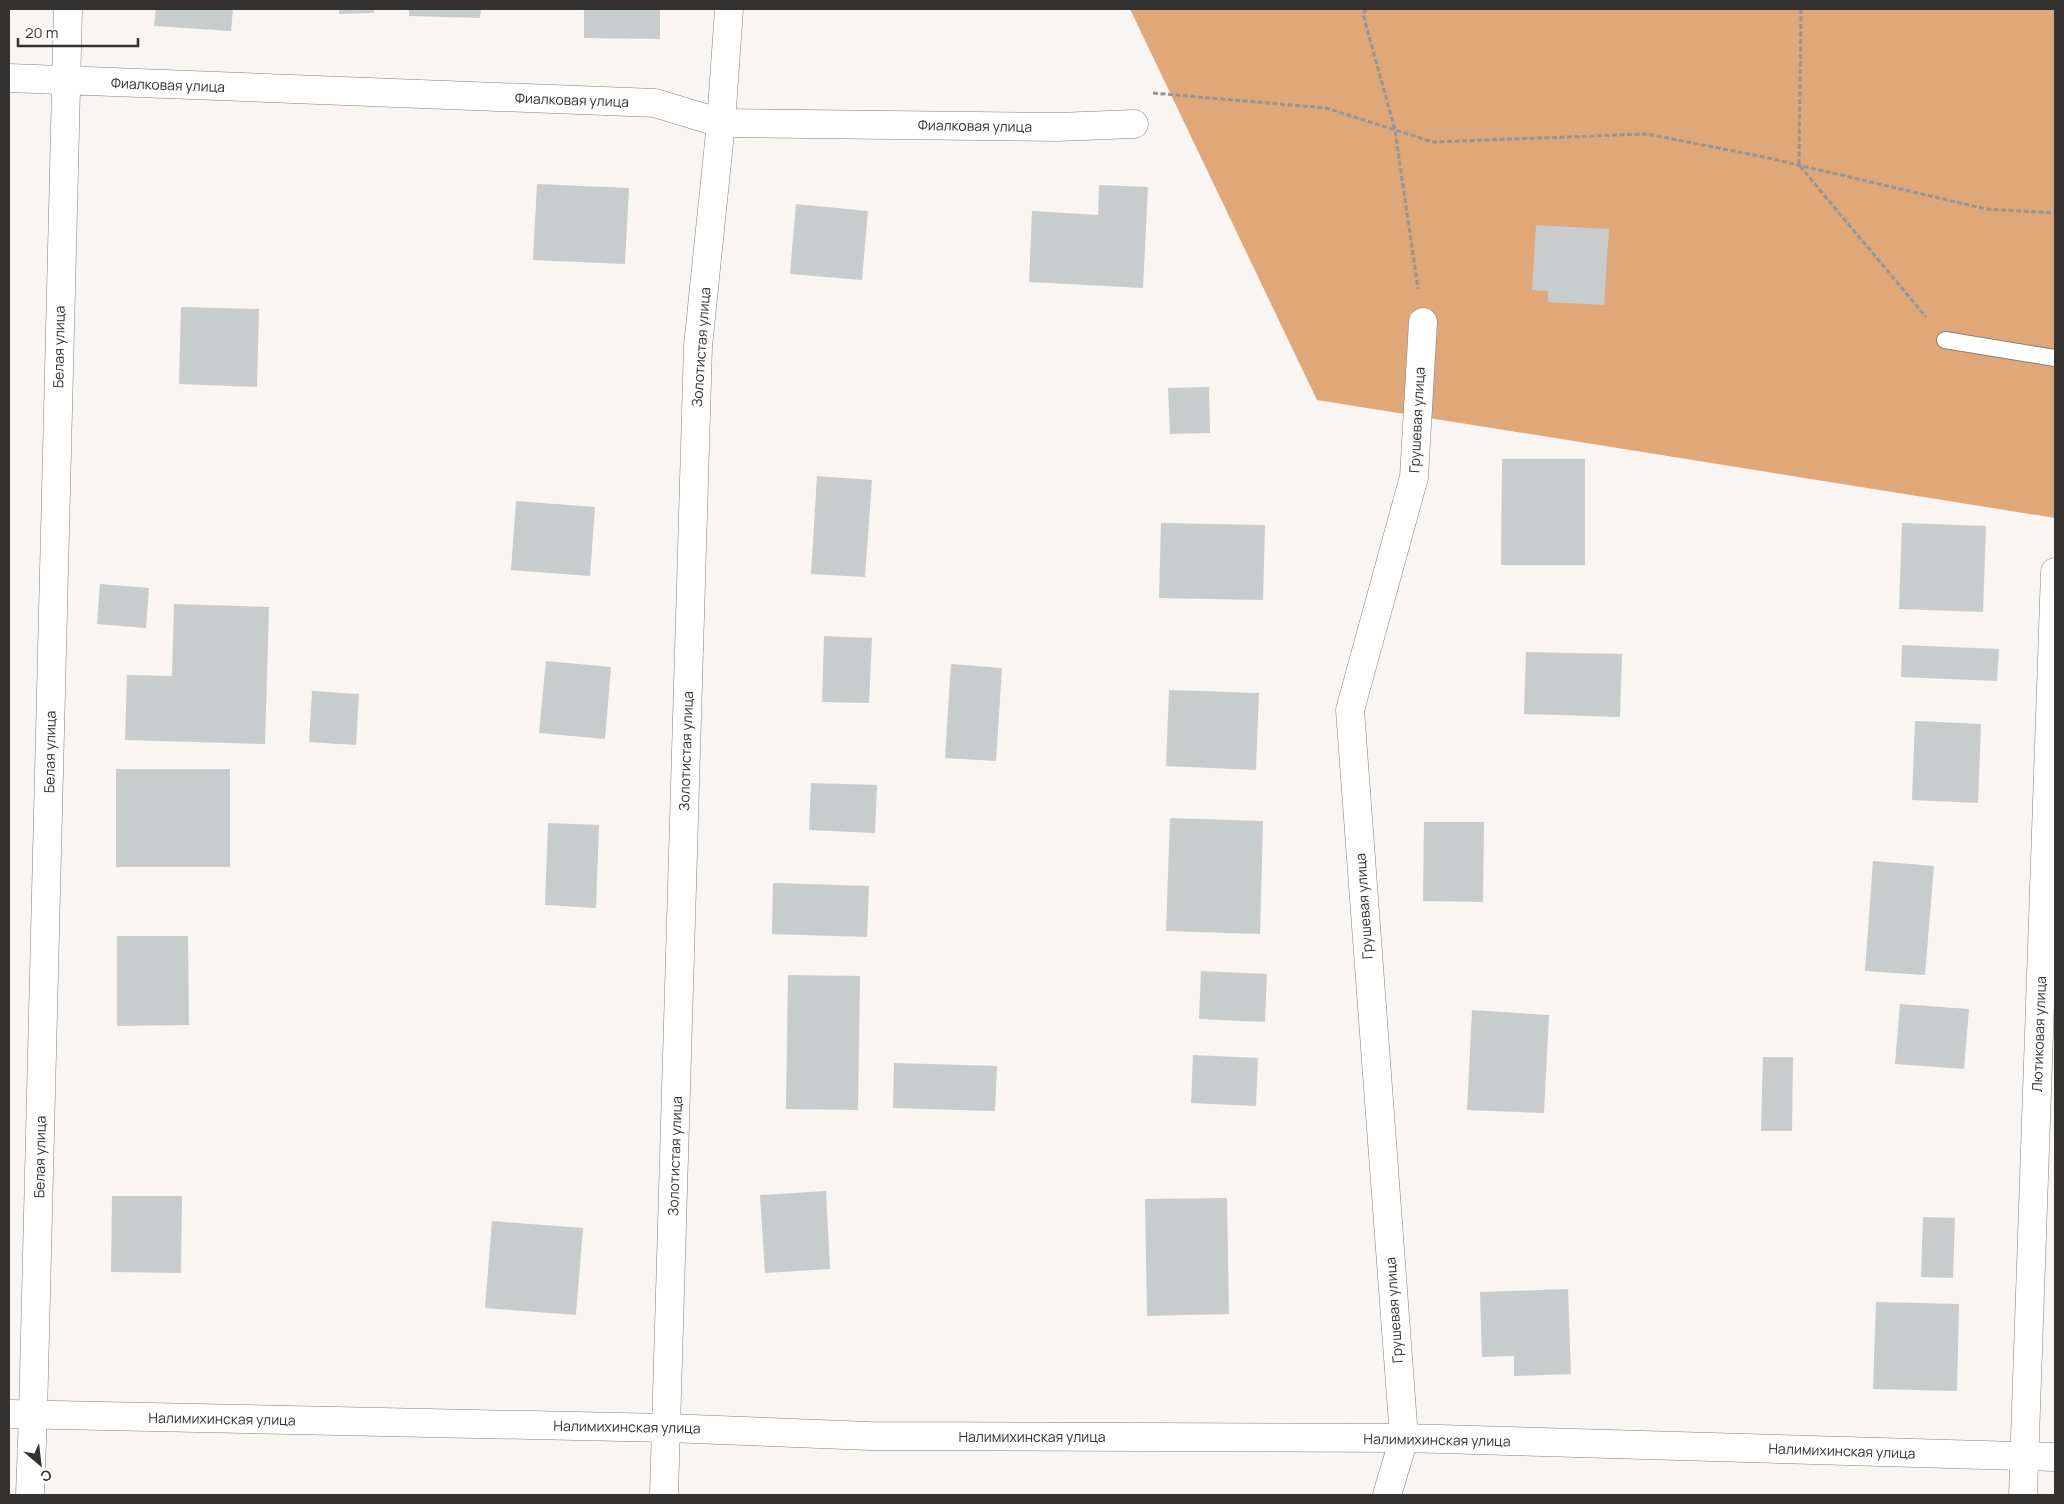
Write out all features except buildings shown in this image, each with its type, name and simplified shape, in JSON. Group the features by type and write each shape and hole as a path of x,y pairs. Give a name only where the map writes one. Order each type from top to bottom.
{"street":[{"name":"Белая улица","path":"30,1495 21,1415 68,9"},
{"name":"Золотистая улица","path":"664,1495 698,346 721,123 729,9"},
{"name":"Фиалковая улица","path":"9,78 655,103 721,123 1058,127 1134,124"},
{"name":"Грушевая улица","path":"1387,1495 1404,1438 1350,710 1414,477 1423,322"},
{"name":"Лютиковая улица","path":"2023,1495 2055,572"},
{"name":"Налимихинская улица","path":"21,1415 667,1428 870,1436 1404,1438 2055,1457"}],"lane":[{"path":"1945,340 2055,358"}],"path":[{"path":"1366,9 1363,14 1395,130 1423,322"},
{"path":"1801,9 1799,165 1945,340"},
{"path":"1144,93 1326,108 1433,142 1648,134 1799,165 1986,209 2055,213"}],"shaded area":[{"path":"1130,9 2055,9 2055,518 1317,400"}]}
